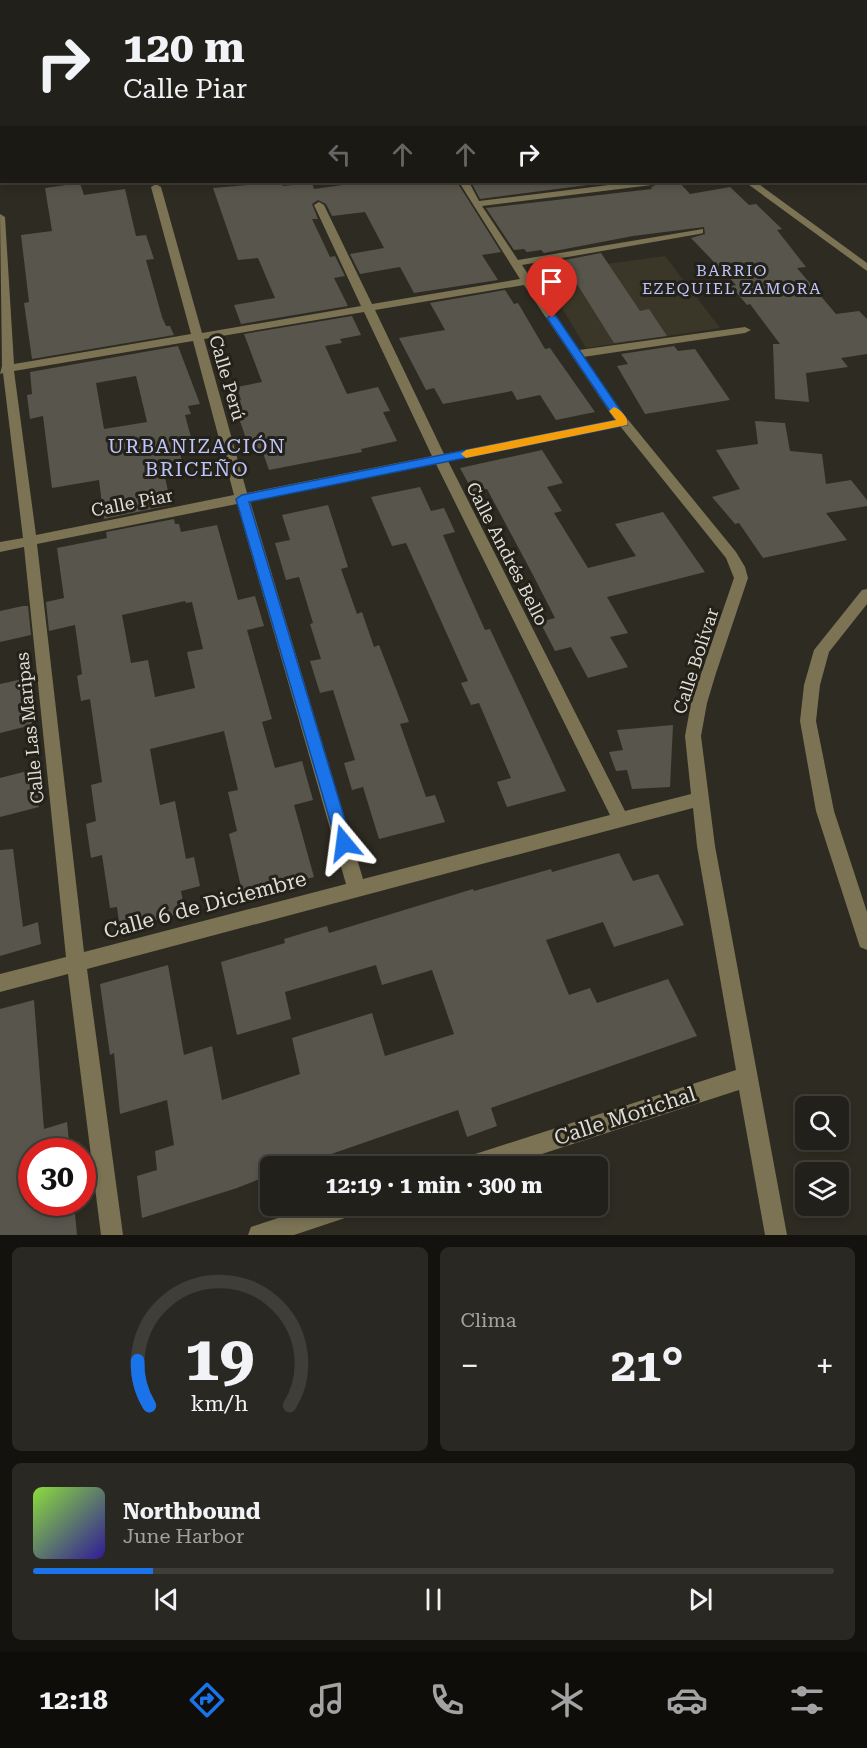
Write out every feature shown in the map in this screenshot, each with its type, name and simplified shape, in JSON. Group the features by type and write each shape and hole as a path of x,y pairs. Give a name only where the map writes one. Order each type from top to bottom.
{"street":[{"name":"Calle Bolívar","path":"465,183 476,204 623,422 717,534 738,567 741,578 730,617 708,673 693,736 706,846 776,1235"},
{"path":"476,204 644,183"},
{"path":"751,183 867,268"},
{"name":"Calle Perú","path":"156,187 242,499 357,889"},
{"name":"Calle Andrés Bello","path":"319,205 440,459 621,820"},
{"name":"Calle Las Maripas","path":"0,217 4,370 30,541 76,962 112,1235"},
{"path":"517,263 699,231"},
{"path":"4,370 529,281"},
{"path":"576,354 745,330"},
{"name":"Calle Piar","path":"0,547 623,422"},
{"path":"867,594 822,650 812,685 808,721 825,811 867,941"},
{"name":"Calle 6 de Diciembre","path":"0,983 701,799"},
{"name":"Calle Morichal","path":"503,1156 747,1077"},
{"path":"259,1235 318,1216"}],"shaded area":[{"path":"665,256 720,328 586,348 541,273"}],"building":[{"path":"80,183 84,195 125,189 136,236 146,235 154,259 146,260 162,317 174,335 32,359 24,303 29,302 21,235 52,231 45,188"},
{"path":"271,183 283,183 283,186 312,183 314,189 357,183 458,183 501,252 482,255 498,280 414,293 400,267 360,274 350,254 384,248 365,212 332,216 326,204 318,200 312,204 318,219 312,219 330,257 335,256 345,276 334,278 348,306 241,324 234,305 275,298 258,258 238,260 213,188"},
{"path":"472,183 586,183 588,185 480,199"},
{"path":"680,183 690,194 730,187 749,205 756,204 782,229 777,230 806,267 797,268 836,314 859,311 867,319 867,354 841,358 848,367 806,373 809,402 775,399 773,344 780,344 750,304 747,305 731,286 736,285 691,238 705,234 704,227 633,236 544,253 541,250 527,252 524,249 514,250 486,208 652,189 651,187 658,184"},
{"path":"601,253 640,311 649,309 667,336 614,343 577,284 564,286 549,263"},
{"path":"505,290 514,304 518,303 545,349 550,348 595,412 556,420 540,395 517,400 512,391 443,404 434,388 426,390 399,338 445,330 430,303"},
{"path":"352,316 361,335 340,339 342,343 325,346 347,394 378,387 390,411 383,412 397,441 361,449 362,452 269,470 262,450 251,453 233,401 241,400 237,387 262,382 244,334"},
{"path":"178,346 200,404 188,406 191,414 185,415 191,437 176,440 183,464 163,468 171,505 104,519 99,480 52,488 43,416 30,419 27,395 32,394 30,372","holes":["136,376 147,422 104,429 96,383"]},
{"path":"674,346 678,351 695,349 730,400 645,414 617,366 628,364 621,354"},
{"path":"755,421 785,423 790,451 822,454 826,484 851,480 867,500 867,506 826,513 847,540 763,558 739,523 735,524 712,497 740,489 716,450 758,444"},
{"path":"542,450 563,483 547,487 562,511 554,513 588,568 636,556 615,524 663,512 705,572 607,597 628,633 610,637 628,667 588,678 571,647 555,651 540,622 555,618 533,575 487,489 473,492 460,468"},
{"path":"420,487 431,511 444,508 455,532 443,535 458,570 485,630 490,629 566,791 507,807 497,782 511,778 479,703 471,705 461,683 468,681 406,543 392,546 371,497"},
{"path":"328,505 348,567 341,569 357,614 362,612 374,647 379,645 409,722 400,724 426,797 435,795 445,822 379,839 363,787 352,790 344,763 355,760 333,690 320,693 310,661 321,659 299,577 286,580 275,543 290,540 282,515"},
{"path":"174,519 175,524 179,524 181,532 217,525 238,600 255,596 264,626 247,630 272,719 262,722 275,768 302,761 313,800 294,805 314,877 243,896 229,834 237,831 228,792 238,790 224,731 150,749 160,805 175,801 186,859 194,857 200,886 181,891 185,912 120,930 117,907 110,908 102,855 91,858 86,824 96,821 91,785 102,782 90,699 81,701 77,676 82,674 75,625 49,631 46,602 64,598 57,548 107,538 106,532","holes":["185,601 186,603 192,602 203,649 187,652 195,688 155,697 148,660 131,663 122,615"]},
{"path":"28,606 31,635 0,642 0,611"},
{"path":"27,678 32,725 0,733 0,684"},
{"path":"673,725 670,787 632,789 627,770 616,771 609,752 623,750 617,730"},
{"path":"35,769 39,807 0,817 0,778"},
{"path":"13,849 23,927 38,922 41,944 0,956 0,850"},
{"path":"619,853 633,881 658,874 684,925 614,947 603,922 546,940 569,995 590,988 597,1003 668,979 697,1036 491,1108 497,1126 467,1137 458,1110 326,1156 260,1156 260,1179 142,1218 137,1176 157,1170 155,1151 174,1145 167,1100 120,1114 114,1053 110,1055 100,984 168,965 184,1055 212,1046 222,1100 300,1074 292,1038 372,1013 385,1056 454,1034 432,970 382,985 376,965 285,992 291,1019 237,1035 221,962 285,943 284,939 327,926 329,933 473,889 474,891 551,869 552,872"},
{"path":"34,1000 44,1129 67,1122 69,1138 18,1138 18,1216 75,1216 77,1235 0,1235 0,1009"}],"slow traffic":[{"path":"466,454 623,422 614,411"}],"district":[{"name":"BARRIO EZEQUIEL ZAMORA","path":"732,279"},
{"name":"URBANIZACIÓN BRICEÑO","path":"197,458"}],"route":[{"path":"344,843 242,499 623,422 552,318"}]}
